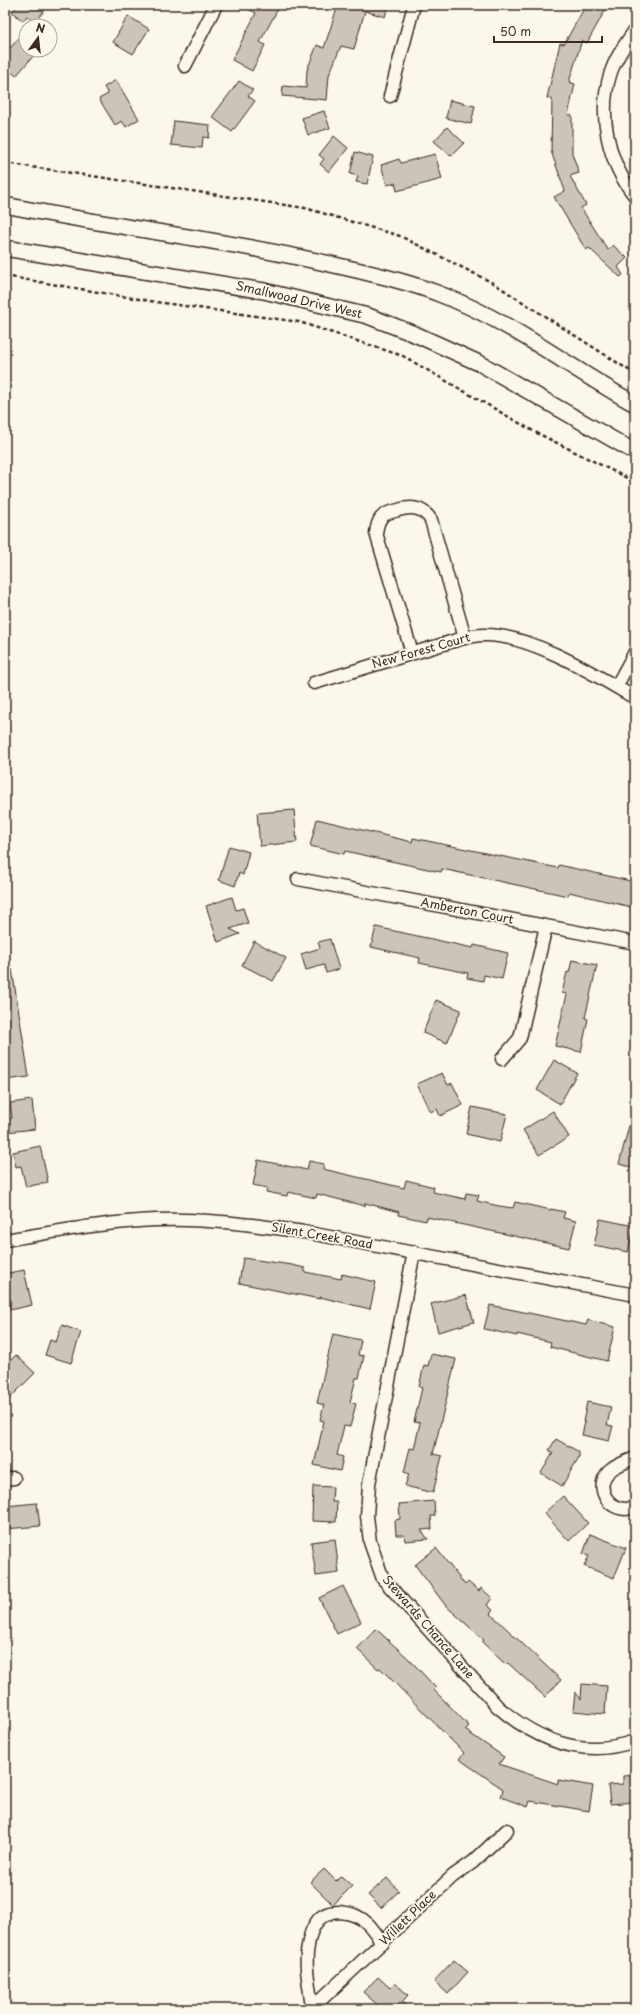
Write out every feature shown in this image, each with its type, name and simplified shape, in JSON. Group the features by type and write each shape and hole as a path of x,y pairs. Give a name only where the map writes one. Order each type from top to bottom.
{"street":[{"path":"185,66 216,5"},
{"path":"390,96 414,5"},
{"path":"635,30 618,57 612,70 605,97 605,114 612,156 628,187 635,196"},
{"path":"5,205 64,217 238,244 296,256 395,280 443,295 503,324 635,404"},
{"name":"Smallwood Drive West","path":"5,248 271,292 368,316 417,335 481,364 635,452"},
{"path":"412,653 376,533 377,525 382,517 388,513 405,508 414,507 422,510 431,520 465,638"},
{"name":"New Forest Court","path":"314,683 465,638 486,635 520,641 558,657 635,698"},
{"path":"616,687 635,652"},
{"name":"Amberton Court","path":"298,879 635,943"},
{"path":"502,1058 520,1038 546,926"},
{"name":"Silent Creek Road","path":"5,1240 88,1226 156,1220 207,1220 255,1224 414,1252 635,1295"},
{"name":"Stewards Chance Lane","path":"414,1252 369,1484 367,1516 370,1542 383,1579 498,1707 518,1724 537,1734 577,1747 600,1749 635,1741"},
{"path":"635,1458 612,1469 605,1478 603,1489 606,1499 615,1507 628,1510 635,1507"},
{"name":"Willett Place","path":"312,2008 383,1943 452,1876 473,1862 507,1830"},
{"path":"312,2008 307,1959 308,1948 316,1923 321,1918 334,1912 352,1914 367,1923 383,1943"}],"path":[{"path":"5,163 305,208 400,236 493,283 635,374"},
{"path":"5,276 156,302 299,322 403,356 533,431 635,482"}],"building":[{"path":"13,5 49,5 38,18 29,18 27,16 25,18 19,18 12,12 16,8"},
{"path":"240,5 280,5 260,42 265,45 252,71 232,60 256,13"},
{"path":"338,5 388,5 385,17 365,11 354,49 341,46 329,75 327,100 282,96 283,86 306,88 307,70 317,45 324,48"},
{"path":"586,5 608,5 587,43 582,40 569,82 575,84 568,115 572,115 572,153 579,173 570,176 586,205 581,208 608,250 613,245 627,258 618,267 623,275 620,277 589,248 586,250 554,197 565,191 551,151 552,99 547,98 560,43 564,44"},
{"path":"128,16 149,29 133,54 113,42"},
{"path":"18,39 18,58 32,58 16,76 5,66 5,54"},
{"path":"116,80 139,119 126,127 122,121 115,125 99,99 108,94 104,87"},
{"path":"239,81 253,90 248,96 255,101 232,132 212,117"},
{"path":"450,100 475,106 471,124 446,118"},
{"path":"324,111 330,128 308,135 302,118"},
{"path":"174,121 210,125 209,138 203,137 202,148 171,145"},
{"path":"447,127 464,143 451,156 434,141"},
{"path":"334,136 348,148 329,172 320,164 324,159 319,155"},
{"path":"355,152 373,157 367,184 356,182 358,176 350,174"},
{"path":"435,154 442,179 397,191 395,183 387,185 381,165 399,159 401,163"},
{"path":"294,810 297,842 260,846 257,813"},
{"path":"317,819 412,842 413,838 558,868 559,865 635,882 635,908 569,892 568,896 442,869 441,872 345,851 344,854 310,846"},
{"path":"229,846 249,852 243,875 239,873 235,886 219,880"},
{"path":"232,897 236,910 243,908 248,923 230,929 240,934 218,942 206,906"},
{"path":"376,927 473,948 474,945 508,953 502,979 484,975 483,981 467,978 468,973 419,963 420,958 371,947"},
{"path":"330,939 339,969 326,973 324,965 306,970 301,954 320,948 318,942"},
{"path":"254,941 286,958 273,981 242,965"},
{"path":"572,960 597,965 585,1018 588,1019 581,1052 555,1046 567,994 562,993 567,972 569,973"},
{"path":"5,969 12,969 29,1077 5,1080"},
{"path":"436,1000 461,1010 447,1043 423,1033"},
{"path":"554,1060 577,1073 560,1104 537,1090"},
{"path":"442,1073 448,1085 452,1083 463,1105 440,1116 437,1109 430,1112 417,1084"},
{"path":"32,1100 35,1129 6,1132 5,1119 12,1118 10,1103"},
{"path":"472,1107 507,1114 500,1142 466,1134"},
{"path":"553,1111 569,1137 539,1155 523,1130"},
{"path":"631,1118 635,1118 635,1168 619,1164"},
{"path":"40,1146 48,1182 26,1187 21,1166 16,1167 13,1152"},
{"path":"258,1160 307,1170 309,1161 324,1164 323,1169 404,1188 406,1180 434,1187 433,1192 465,1199 466,1193 479,1195 477,1201 499,1206 513,1208 515,1202 565,1212 563,1218 576,1221 569,1248 427,1217 426,1221 398,1215 399,1212 365,1203 365,1206 317,1194 316,1198 288,1192 287,1196 266,1192 267,1188 253,1185"},
{"path":"600,1219 634,1226 628,1252 594,1245"},
{"path":"243,1258 292,1265 305,1268 305,1272 341,1279 342,1274 376,1282 370,1309 320,1297 320,1299 239,1283"},
{"path":"24,1270 32,1305 10,1310 8,1299 5,1300 5,1274"},
{"path":"466,1295 474,1322 438,1332 431,1304"},
{"path":"490,1305 586,1325 588,1320 615,1327 607,1361 550,1347 551,1342 517,1334 517,1336 484,1329"},
{"path":"62,1325 81,1332 71,1363 45,1355 50,1340 56,1342"},
{"path":"333,1334 361,1340 358,1355 364,1356 359,1378 356,1378 350,1402 356,1404 350,1427 344,1426 337,1455 343,1457 340,1471 314,1465 324,1421 320,1420 324,1405 317,1403"},
{"path":"431,1354 456,1359 433,1454 442,1456 433,1493 405,1486 409,1474 404,1472 410,1448 414,1449 420,1423 414,1422 422,1388 419,1387 424,1365 428,1366"},
{"path":"16,1355 35,1373 5,1403 5,1366"},
{"path":"587,1402 611,1407 607,1425 613,1426 609,1441 582,1435"},
{"path":"556,1439 579,1452 579,1457 562,1486 541,1473 553,1453 549,1450"},
{"path":"313,1486 333,1487 332,1502 337,1502 336,1522 312,1521"},
{"path":"563,1496 588,1523 569,1541 544,1513"},
{"path":"434,1501 435,1516 431,1516 432,1529 421,1530 428,1539 405,1541 404,1535 396,1535 395,1520 400,1519 399,1504"},
{"path":"37,1503 40,1526 5,1529 5,1506"},
{"path":"590,1534 626,1548 614,1578 584,1566 589,1556 583,1554"},
{"path":"335,1539 339,1573 316,1576 311,1542"},
{"path":"436,1548 465,1585 468,1582 479,1591 481,1588 492,1598 487,1605 493,1610 490,1613 561,1680 545,1697 508,1663 506,1665 482,1642 484,1640 446,1606 415,1565"},
{"path":"343,1586 361,1622 337,1634 319,1598"},
{"path":"376,1629 410,1660 436,1688 434,1690 469,1726 465,1730 504,1757 499,1764 558,1784 558,1780 593,1786 589,1811 530,1801 528,1807 501,1797 503,1789 459,1759 464,1753 380,1668 378,1669 357,1649"},
{"path":"582,1684 607,1686 605,1714 573,1711 575,1692 581,1699"},
{"path":"635,1775 635,1802 610,1804 608,1785 623,1784 623,1776"},
{"path":"324,1869 336,1881 341,1876 352,1886 333,1905 310,1882"},
{"path":"387,1878 399,1891 381,1908 368,1895"},
{"path":"454,1960 468,1972 448,1994 434,1981"},
{"path":"378,1977 390,1988 395,1983 408,1995 402,2002 410,2009 382,2009 363,1992"}]}
